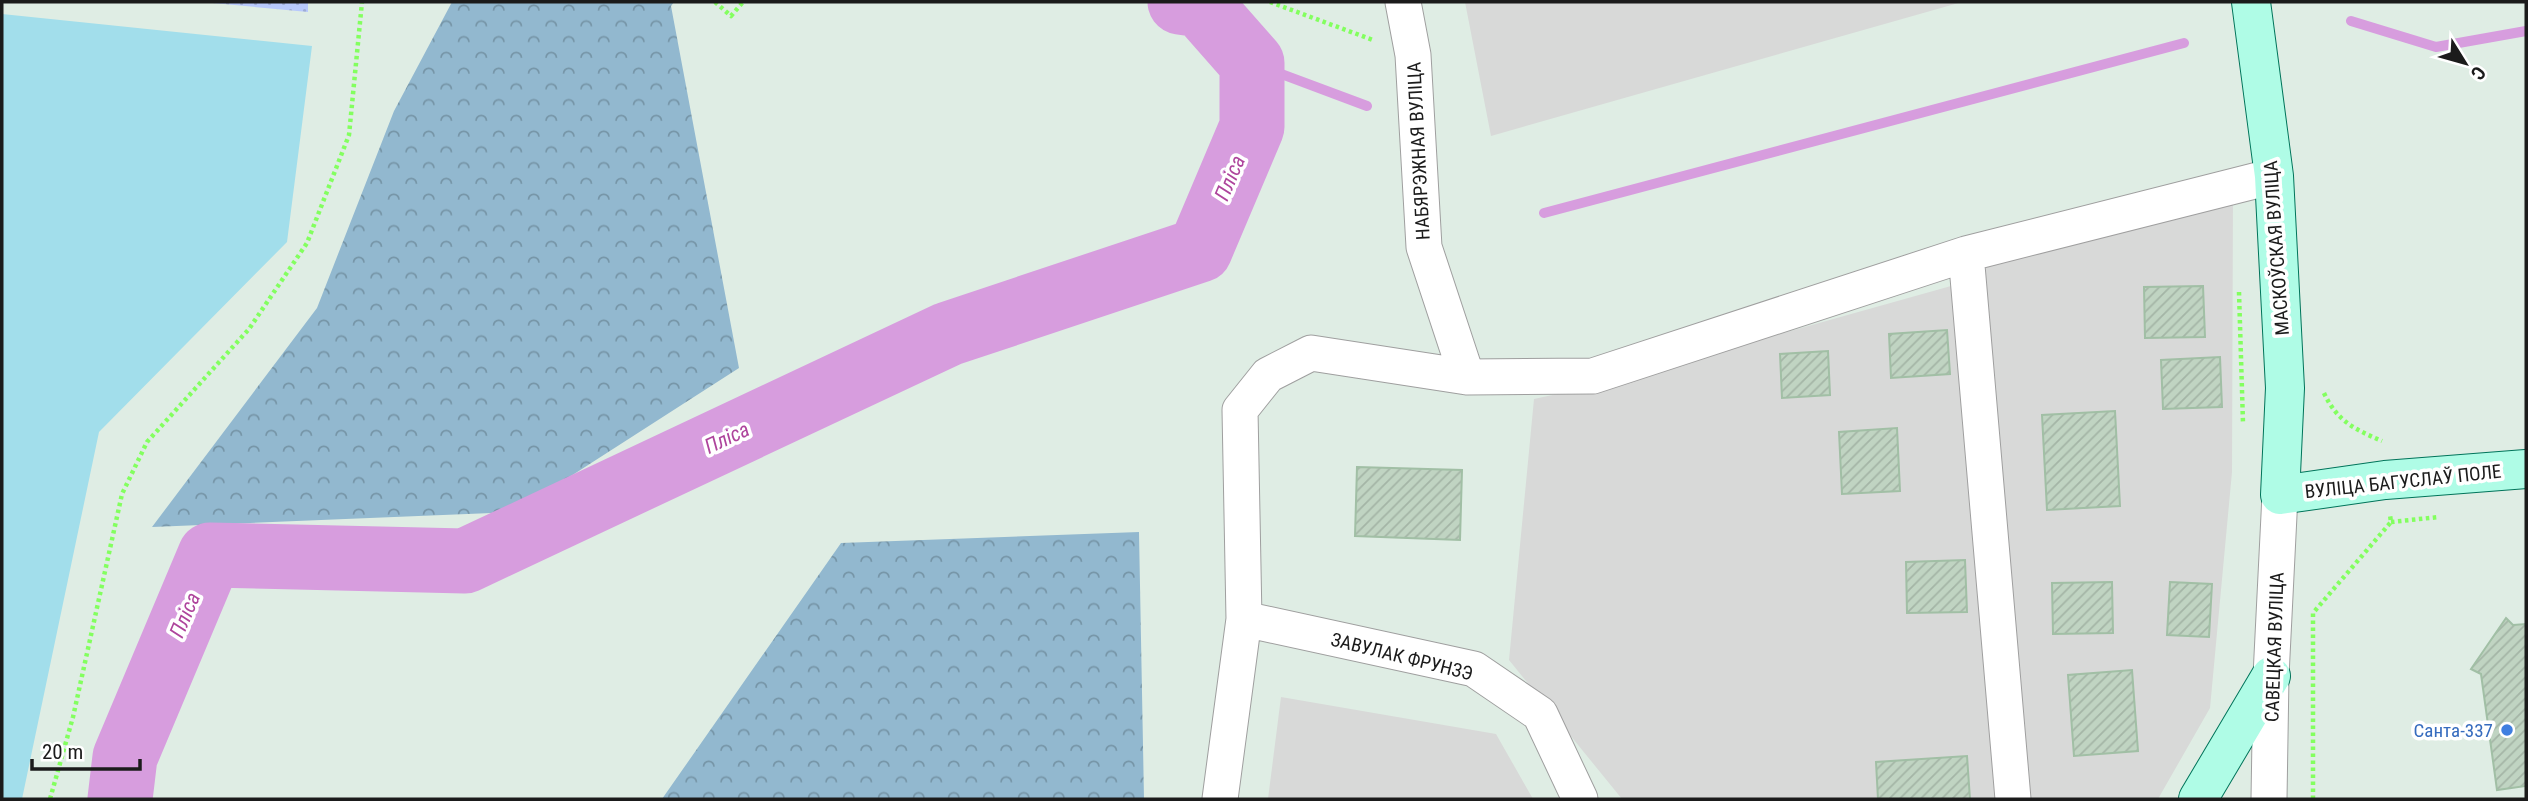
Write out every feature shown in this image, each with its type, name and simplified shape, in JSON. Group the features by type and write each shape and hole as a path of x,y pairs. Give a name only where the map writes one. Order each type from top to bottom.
{"main road":[{"name":"МАСКОЎСКАЯ ВУЛІЦА","path":"2251,2 2274,176 2285,388 2280,495"},
{"name":"ВУЛІЦА БАГУСЛАЎ ПОЛЕ","path":"2280,495 2385,480 2526,469"},
{"path":"2197,799 2271,676"}],"street":[{"name":"НАБЯРЭЖНАЯ ВУЛІЦА","path":"1403,2 1413,55 1424,247 1467,377"},
{"path":"1220,799 1244,619 1240,410 1268,375 1311,352 1467,377 1593,376 1966,254 2274,176"},
{"path":"1966,254 2013,799"},
{"name":"САВЕЦКАЯ ВУЛІЦА","path":"2269,799 2271,676 2280,495"},
{"name":"ЗАВУЛАК ФРУНЗЭ","path":"1244,619 1474,670 1539,714 1580,799"}],"path":[{"path":"50,799 73,717 122,494 147,442 249,329 307,243 349,135 362,2"},
{"path":"715,2 731,16 743,2"},
{"path":"1270,2 1413,55"},
{"path":"2239,280 2243,425"},
{"path":"2313,799 2314,613 2391,522 2383,442 2355,429 2333,412 2320,386"}],"shaded area":[{"path":"202,2 308,2 308,12"},
{"path":"1465,2 1962,2 1491,136"},
{"path":"2,14 312,46 287,242 99,432 22,799 2,799"},
{"path":"2233,192 2232,472 2210,708 2158,799 2023,799 1964,262"},
{"path":"1951,286 2003,799 1622,799 1509,660 1534,399 1594,386"},
{"path":"1281,697 1496,734 1533,799 1268,799"}],"green space":[{"path":"452,2 674,2 671,6 739,368 515,512 152,527 317,308 394,111"},
{"path":"1139,532 1144,799 662,799 841,543"}],"building":[{"path":"2203,286 2205,337 2145,338 2144,287"},
{"path":"1947,330 1950,374 1891,378 1889,334"},
{"path":"1828,351 1830,395 1782,398 1780,354"},
{"path":"2220,357 2222,407 2163,409 2161,360"},
{"path":"2115,411 2120,506 2047,510 2042,415"},
{"path":"1897,428 1900,491 1842,494 1839,432"},
{"path":"1357,467 1462,470 1460,540 1355,536"},
{"path":"1965,560 1967,612 1907,613 1906,562"},
{"path":"2112,582 2113,633 2053,634 2052,583"},
{"path":"2170,582 2212,584 2209,637 2167,635"},
{"name":"Санта-337","path":"2506,618 2513,625 2526,624 2526,786 2497,790 2481,674 2471,669"},
{"path":"2132,670 2138,751 2074,756 2068,675"},
{"path":"1967,756 1970,799 1878,799 1876,762"}],"waterway":[{"name":"Пліса","path":"120,799 125,757 210,555 465,561 948,334 1200,250 1252,127 1252,63 1201,5 1180,2"},
{"path":"2351,21 2436,47 2526,31"},
{"path":"1544,213 2184,43"},
{"path":"1252,63 1367,106"}],"place":[{"name":"Санта-337","path":"2507,730"}]}
